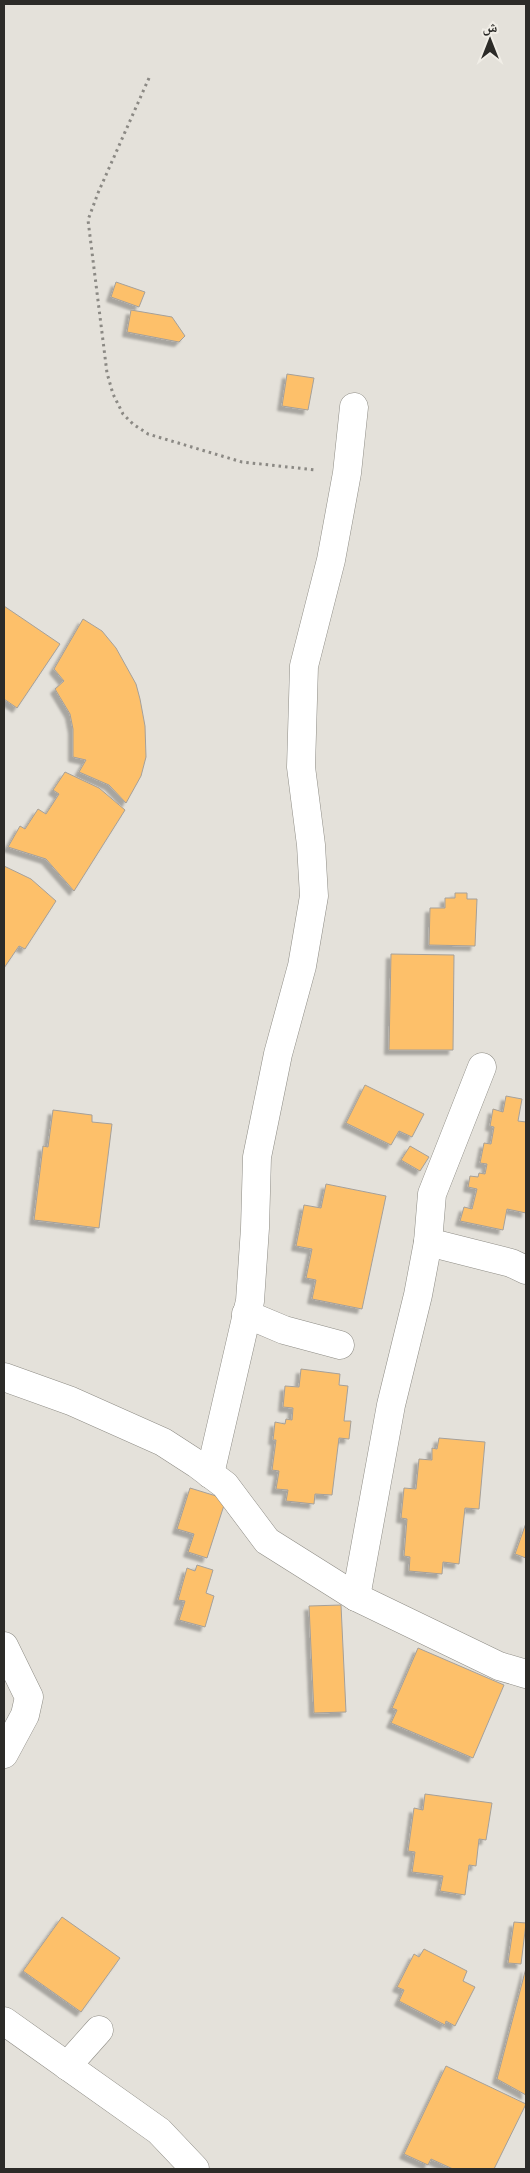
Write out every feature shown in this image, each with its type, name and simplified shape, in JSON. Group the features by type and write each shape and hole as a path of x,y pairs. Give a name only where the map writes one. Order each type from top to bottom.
{"street":[{"path":"210,1474 250,1300 257,1157 278,1054 302,966 314,896 311,845 301,767 304,666 331,560 347,473 354,407"},
{"path":"356,1597 391,1405 418,1295 428,1242 432,1194 482,1066"},
{"path":"428,1242 511,1263 526,1270"},
{"path":"246,1314 284,1330 340,1345"},
{"path":"4,1377 71,1401 163,1442 225,1485 267,1541 356,1597 499,1666 526,1674"},
{"path":"4,1646 29,1697 25,1715 4,1754"},
{"path":"4,2021 158,2131 195,2169"},
{"path":"67,2066 99,2030"}],"path":[{"path":"149,78 88,220 107,372 113,394 123,414 133,424 148,434 242,462 347,473"}],"building":[{"path":"116,282 145,292 139,307 111,297"},
{"path":"131,310 172,317 185,336 179,342 127,332"},
{"path":"287,374 314,378 308,410 282,406"},
{"path":"4,606 60,644 17,708 4,699"},
{"path":"83,619 102,631 116,648 136,684 140,699 145,726 146,757 141,776 126,803 109,785 79,772 86,760 73,757 73,729 70,714 55,689 64,681 54,669"},
{"path":"65,772 99,788 125,810 74,891 46,859 8,847 20,826 25,829 38,809 46,814 59,794 53,790"},
{"path":"4,866 31,879 56,901 25,949 19,946 4,968"},
{"path":"455,893 467,893 467,899 477,899 475,946 429,945 430,908 445,908 445,898 455,898"},
{"path":"391,954 454,955 453,1050 389,1050"},
{"path":"365,1085 424,1114 412,1137 399,1131 391,1145 346,1123"},
{"path":"506,1096 522,1099 518,1121 526,1122 526,1213 507,1209 503,1230 460,1221 464,1207 472,1209 477,1189 468,1187 470,1176 478,1177 479,1173 485,1174 487,1164 480,1163 484,1143 491,1144 494,1127 490,1126 493,1109 503,1112"},
{"path":"53,1110 92,1115 92,1122 112,1124 99,1228 34,1220 43,1146 48,1147"},
{"path":"410,1146 429,1157 420,1171 401,1160"},
{"path":"326,1184 386,1196 362,1309 312,1299 316,1280 306,1278 312,1249 296,1246 304,1205 321,1208"},
{"path":"301,1369 340,1374 339,1385 348,1386 344,1421 351,1421 349,1439 339,1438 332,1495 315,1494 314,1504 286,1501 288,1490 276,1489 279,1471 272,1470 276,1440 273,1440 275,1422 285,1424 286,1419 292,1420 293,1408 283,1407 285,1386 299,1387"},
{"path":"439,1438 485,1442 479,1509 465,1508 459,1564 443,1562 442,1574 409,1571 410,1557 404,1556 407,1519 401,1518 404,1488 416,1489 419,1459 432,1460 432,1448 437,1449"},
{"path":"190,1488 226,1499 207,1558 188,1552 194,1534 177,1529"},
{"path":"526,1523 526,1558 515,1554"},
{"path":"197,1565 213,1570 206,1593 214,1596 205,1627 179,1620 185,1601 178,1600 187,1568 195,1571"},
{"path":"341,1605 346,1712 314,1713 309,1606"},
{"path":"418,1648 504,1685 473,1758 391,1723 397,1710 392,1708"},
{"path":"425,1794 492,1803 486,1840 479,1839 476,1866 469,1865 465,1895 440,1891 443,1876 412,1872 415,1852 408,1851 414,1808 423,1810"},
{"path":"62,1917 120,1958 81,2012 23,1971"},
{"path":"514,1922 526,1923 521,1964 508,1963"},
{"path":"424,1949 467,1971 463,1981 475,1987 455,2026 446,2021 445,2025 399,2001 404,1990 397,1987 414,1954 419,1957"},
{"path":"526,1968 526,2095 497,2079"},
{"path":"446,2066 526,2104 494,2169 453,2169 431,2159 428,2165 404,2154"}]}
